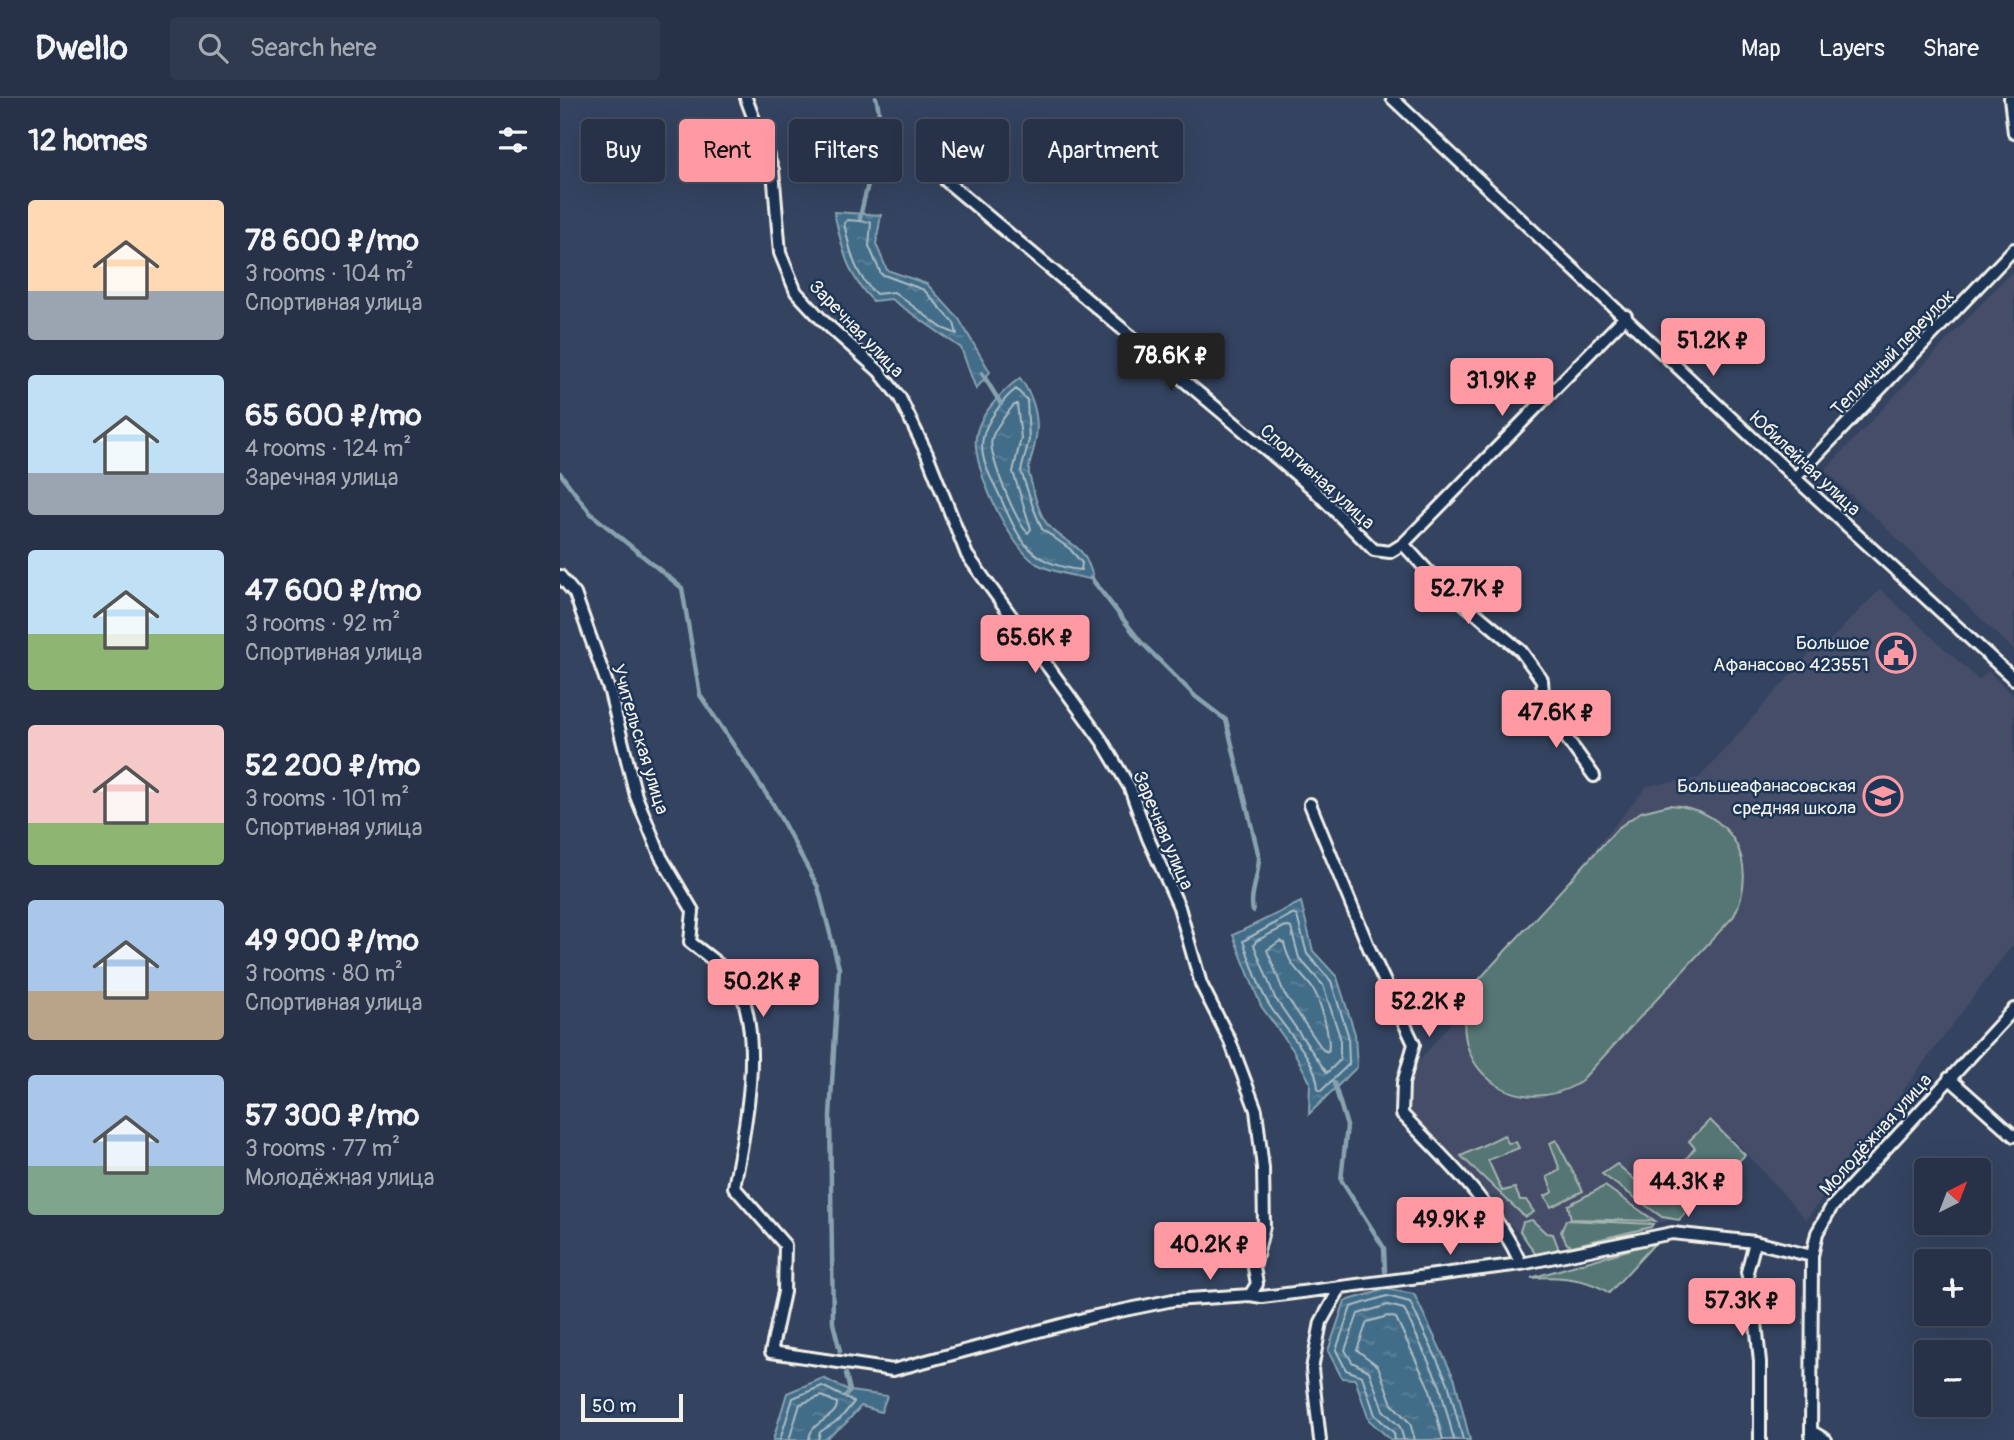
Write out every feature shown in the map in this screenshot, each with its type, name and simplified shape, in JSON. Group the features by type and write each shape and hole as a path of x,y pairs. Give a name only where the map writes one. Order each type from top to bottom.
{"street":[{"name":"Заречная улица","path":"746,98 773,170 780,253 796,292 823,321 879,371 900,398 927,454 967,555 1102,741 1130,788 1148,838 1179,907 1201,984 1230,1041 1256,1110 1263,1168 1264,1226 1254,1268 1257,1284 1250,1295"},
{"name":"Юбилейная улица","path":"1392,98 1795,478 2014,679"},
{"path":"2010,98 2014,133"},
{"name":"Спортивная улица","path":"947,182 1312,488 1374,550 1390,552 1403,544"},
{"name":"Тепличный переулок","path":"1795,478 2014,249"},
{"path":"1594,776 1544,707 1542,680 1521,651 1436,580 1403,544 1626,316"},
{"name":"Учительская улица","path":"560,576 575,594 610,691 636,796 661,857 693,911 690,942 738,983 750,1033 746,1121 734,1187 785,1245 785,1292 771,1352 893,1370 1091,1317 1173,1300 1250,1295"},
{"path":"1310,804 1369,948 1414,1044 1403,1083 1402,1115 1464,1177 1514,1249 1521,1264"},
{"name":"Молодёжная улица","path":"1826,1440 1811,1435 1812,1256 1817,1233 1831,1208 2014,1009"},
{"path":"1949,1078 2014,1136"},
{"path":"1250,1295 1262,1297 1521,1264 1671,1233 1755,1242 1812,1256"},
{"path":"1755,1242 1747,1272 1754,1303 1760,1362 1760,1440"},
{"path":"1320,1440 1312,1369 1321,1322 1340,1288"}],"shaded area":[{"path":"2014,269 2014,650 1825,470"},
{"path":"1880,589 1979,680 1988,671 2014,696 2014,943 1806,1220 1732,1137 1675,1219 1536,1252 1391,1095 1647,786 1699,778 1816,646 1821,650"}],"green space":[{"path":"1669,805 1690,808 1709,816 1735,841 1744,876 1734,916 1579,1083 1553,1094 1528,1095 1506,1090 1487,1077 1473,1059 1465,1037 1465,1012 1474,985 1618,828 1641,812"},
{"path":"1710,1120 1745,1155 1713,1186 1686,1159 1695,1148 1689,1141"},
{"path":"1504,1135 1508,1143 1516,1142 1519,1148 1488,1160 1502,1191 1515,1188 1520,1200 1526,1200 1534,1212 1525,1217 1461,1156"},
{"path":"1556,1140 1583,1191 1551,1207 1545,1196 1553,1192 1547,1177 1560,1170 1550,1143"},
{"path":"1617,1164 1643,1187 1666,1165 1698,1194 1699,1199 1679,1220 1662,1217 1602,1174"},
{"path":"1605,1186 1655,1221 1571,1219 1568,1205"},
{"path":"1532,1220 1546,1233 1553,1234 1558,1247 1556,1251 1536,1255 1520,1231 1523,1222"},
{"path":"1566,1220 1653,1224 1651,1227 1572,1246 1567,1244 1561,1232"},
{"path":"1656,1242 1609,1293 1572,1279 1531,1278"}],"water":[{"path":"834,212 881,215 876,244 887,270 927,284 959,319 990,372 976,389 961,348 891,299 873,301 864,291 851,271"},
{"path":"1020,378 1030,394 1037,420 1029,471 1039,508 1048,525 1085,557 1094,580 1051,570 1026,555 1005,525 986,487 976,451 978,429 992,404"},
{"path":"1301,902 1313,951 1337,977 1355,1034 1357,1067 1309,1114 1310,1082 1293,1050 1261,1006 1233,935"},
{"path":"1387,1289 1414,1294 1455,1380 1470,1440 1391,1440 1369,1420 1355,1379 1342,1378 1328,1351 1345,1301"},
{"path":"823,1378 850,1391 887,1396 881,1412 861,1406 845,1424 824,1440 773,1440 787,1393"}],"waterway":[{"path":"860,218 877,141 879,111 876,98"},
{"path":"982,373 1001,404"},
{"path":"560,473 590,513 682,588 700,695 773,804 818,887 839,968 830,1116 833,1323 840,1351"},
{"path":"1091,578 1140,641 1196,697 1226,720 1259,857 1252,899 1253,911"},
{"path":"1334,1083 1347,1126 1341,1180 1384,1248 1385,1271"},
{"path":"846,1374 850,1391 846,1395"}],"place":[{"name":"Большое Афанасово 423551","path":"1896,653"},
{"name":"Большеафанасовская средняя школа","path":"1883,796"}]}
